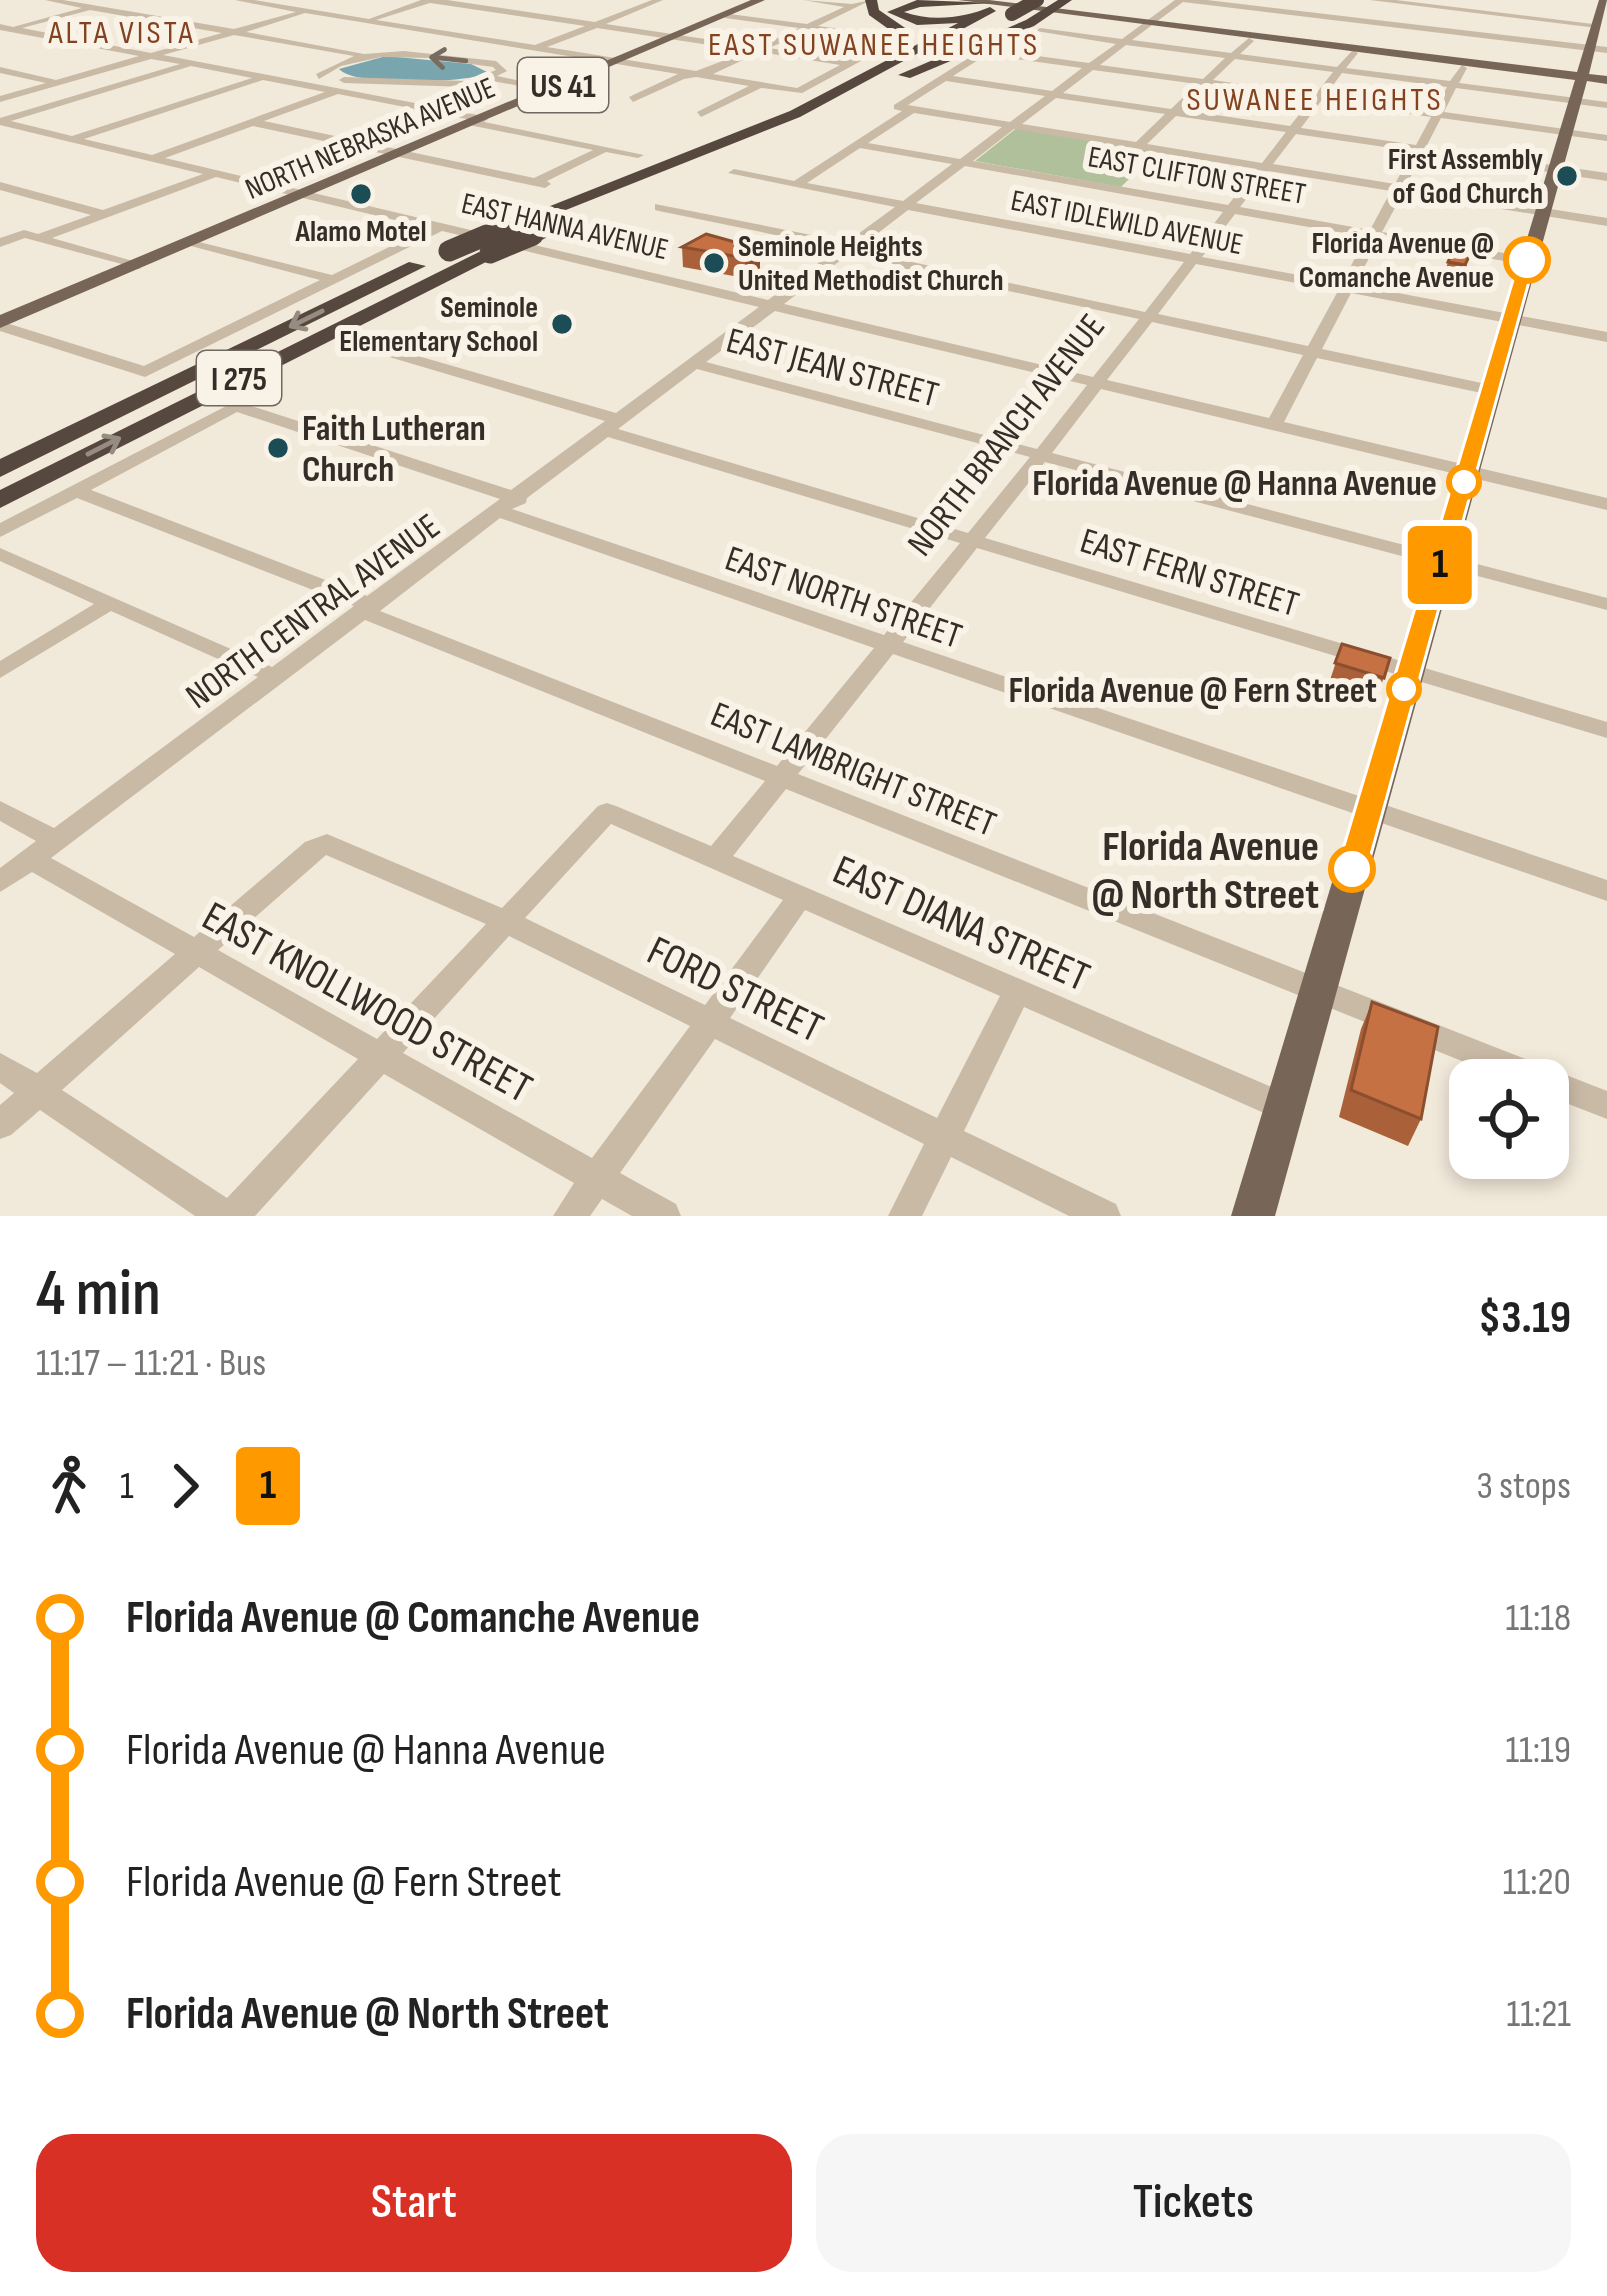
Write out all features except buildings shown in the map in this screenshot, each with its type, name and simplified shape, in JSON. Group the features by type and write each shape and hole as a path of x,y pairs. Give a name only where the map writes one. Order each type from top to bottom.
{"highway":[{"path":"869,0 873,13 908,38 905,67 1035,27 1058,5 1085,12"},
{"name":"I 275","path":"0,469 449,251 905,67 988,8 1037,0"},
{"path":"919,3 988,8 926,22 893,11 919,3"},
{"name":"I 275","path":"0,500 479,258 784,135 1011,7"}],"main road":[{"name":"NORTH NEBRASKA AVENUE","path":"0,324 760,0"},
{"path":"963,0 988,8 1058,5 1254,37 1585,75"},
{"path":"1085,12 1607,78"},
{"path":"1253,1216 1553,168 1585,75 1600,49 1602,13"}],"street":[{"path":"49,0 494,73 556,88"},
{"path":"4,29 127,0"},
{"path":"239,0 798,91 895,39 725,15"},
{"path":"366,20 430,0 849,63"},
{"path":"618,0 654,2"},
{"path":"807,0 852,6"},
{"path":"633,99 692,74 708,73 869,0"},
{"path":"1183,0 1600,49"},
{"name":"NORTH CENTRAL AVENUE","path":"0,882 1183,0"},
{"path":"1138,146 1295,0"},
{"path":"1374,0 1495,13 1602,13"},
{"path":"1274,425 1436,114 1502,0"},
{"name":"NORTH BRANCH AVENUE","path":"715,860 1041,455 1262,166 1398,1"},
{"path":"285,80 319,76 419,84 494,73 537,48 654,2"},
{"path":"0,99 307,11"},
{"path":"1607,105 1035,27 898,107 1607,222"},
{"path":"4,29 265,76 638,155"},
{"path":"986,52 1607,138"},
{"path":"319,76 339,62 367,55"},
{"path":"0,121 193,63"},
{"path":"0,70 58,82"},
{"path":"73,139 265,76"},
{"path":"946,78 1607,176"},
{"path":"701,114 759,84"},
{"path":"153,158 339,91"},
{"path":"796,185 912,109"},
{"name":"EAST HANNA AVENUE","path":"0,121 1607,504"},
{"path":"251,122 541,183 604,148"},
{"name":"EAST CLIFTON STREET","path":"857,144 1527,260"},
{"path":"39,238 215,173"},
{"name":"EAST IDLEWILD AVENUE","path":"734,173 1343,292 1607,337"},
{"path":"0,186 103,214"},
{"path":"659,207 1490,390"},
{"path":"0,324 145,373 440,227"},
{"path":"0,243 24,234 135,266"},
{"path":"192,242 332,279"},
{"name":"EAST FERN STREET","path":"347,340 973,541 1607,730"},
{"name":"EAST JEAN STREET","path":"695,364 1607,604"},
{"name":"EAST NORTH STREET","path":"76,491 236,406 888,646 1607,891"},
{"path":"0,530 76,491"},
{"name":"EAST LAMBRIGHT STREET","path":"76,491 783,779 1490,1059"},
{"path":"0,554 277,677"},
{"path":"0,671 110,603"},
{"name":"EAST KNOLLWOOD STREET","path":"0,810 43,850 195,952 664,1216"},
{"name":"EAST DIANA STREET","path":"505,921 607,812 1284,1107"},
{"name":"FORD STREET","path":"195,952 327,844 505,921 1103,1216"},
{"path":"570,1216 800,896"},
{"path":"233,1216 505,921"},
{"path":"0,1125 195,952"},
{"path":"905,1216 1016,993"},
{"path":"0,1066 224,1216"},
{"name":"EAST LAMBRIGHT STREET","path":"1569,1090 1607,1105"}],"green space":[{"path":"1018,127 1158,150 1121,187 975,161"}],"water":[{"path":"386,56 471,64 489,73 411,82 366,79 339,69"}],"bus line":[{"name":"1","path":"1352,869 1527,260"}],"place":[{"name":"First Assembly of God Church","path":"1567,176"},
{"name":"Alamo Motel","path":"361,194"},
{"name":"Florida Avenue @ Comanche Avenue","path":"1527,260"},
{"name":"Seminole Heights United Methodist Church","path":"714,263"},
{"name":"Seminole Elementary School","path":"562,324"},
{"name":"Faith Lutheran Church","path":"278,448"},
{"name":"Florida Avenue @ Hanna Avenue","path":"1464,482"},
{"name":"Florida Avenue @ Fern Street","path":"1404,689"},
{"name":"Florida Avenue @ North Street","path":"1352,869"}],"district":[{"name":"ALTA VISTA","path":"122,31"},
{"name":"EAST SUWANEE HEIGHTS","path":"874,43"},
{"name":"SUWANEE HEIGHTS","path":"1315,98"}]}
